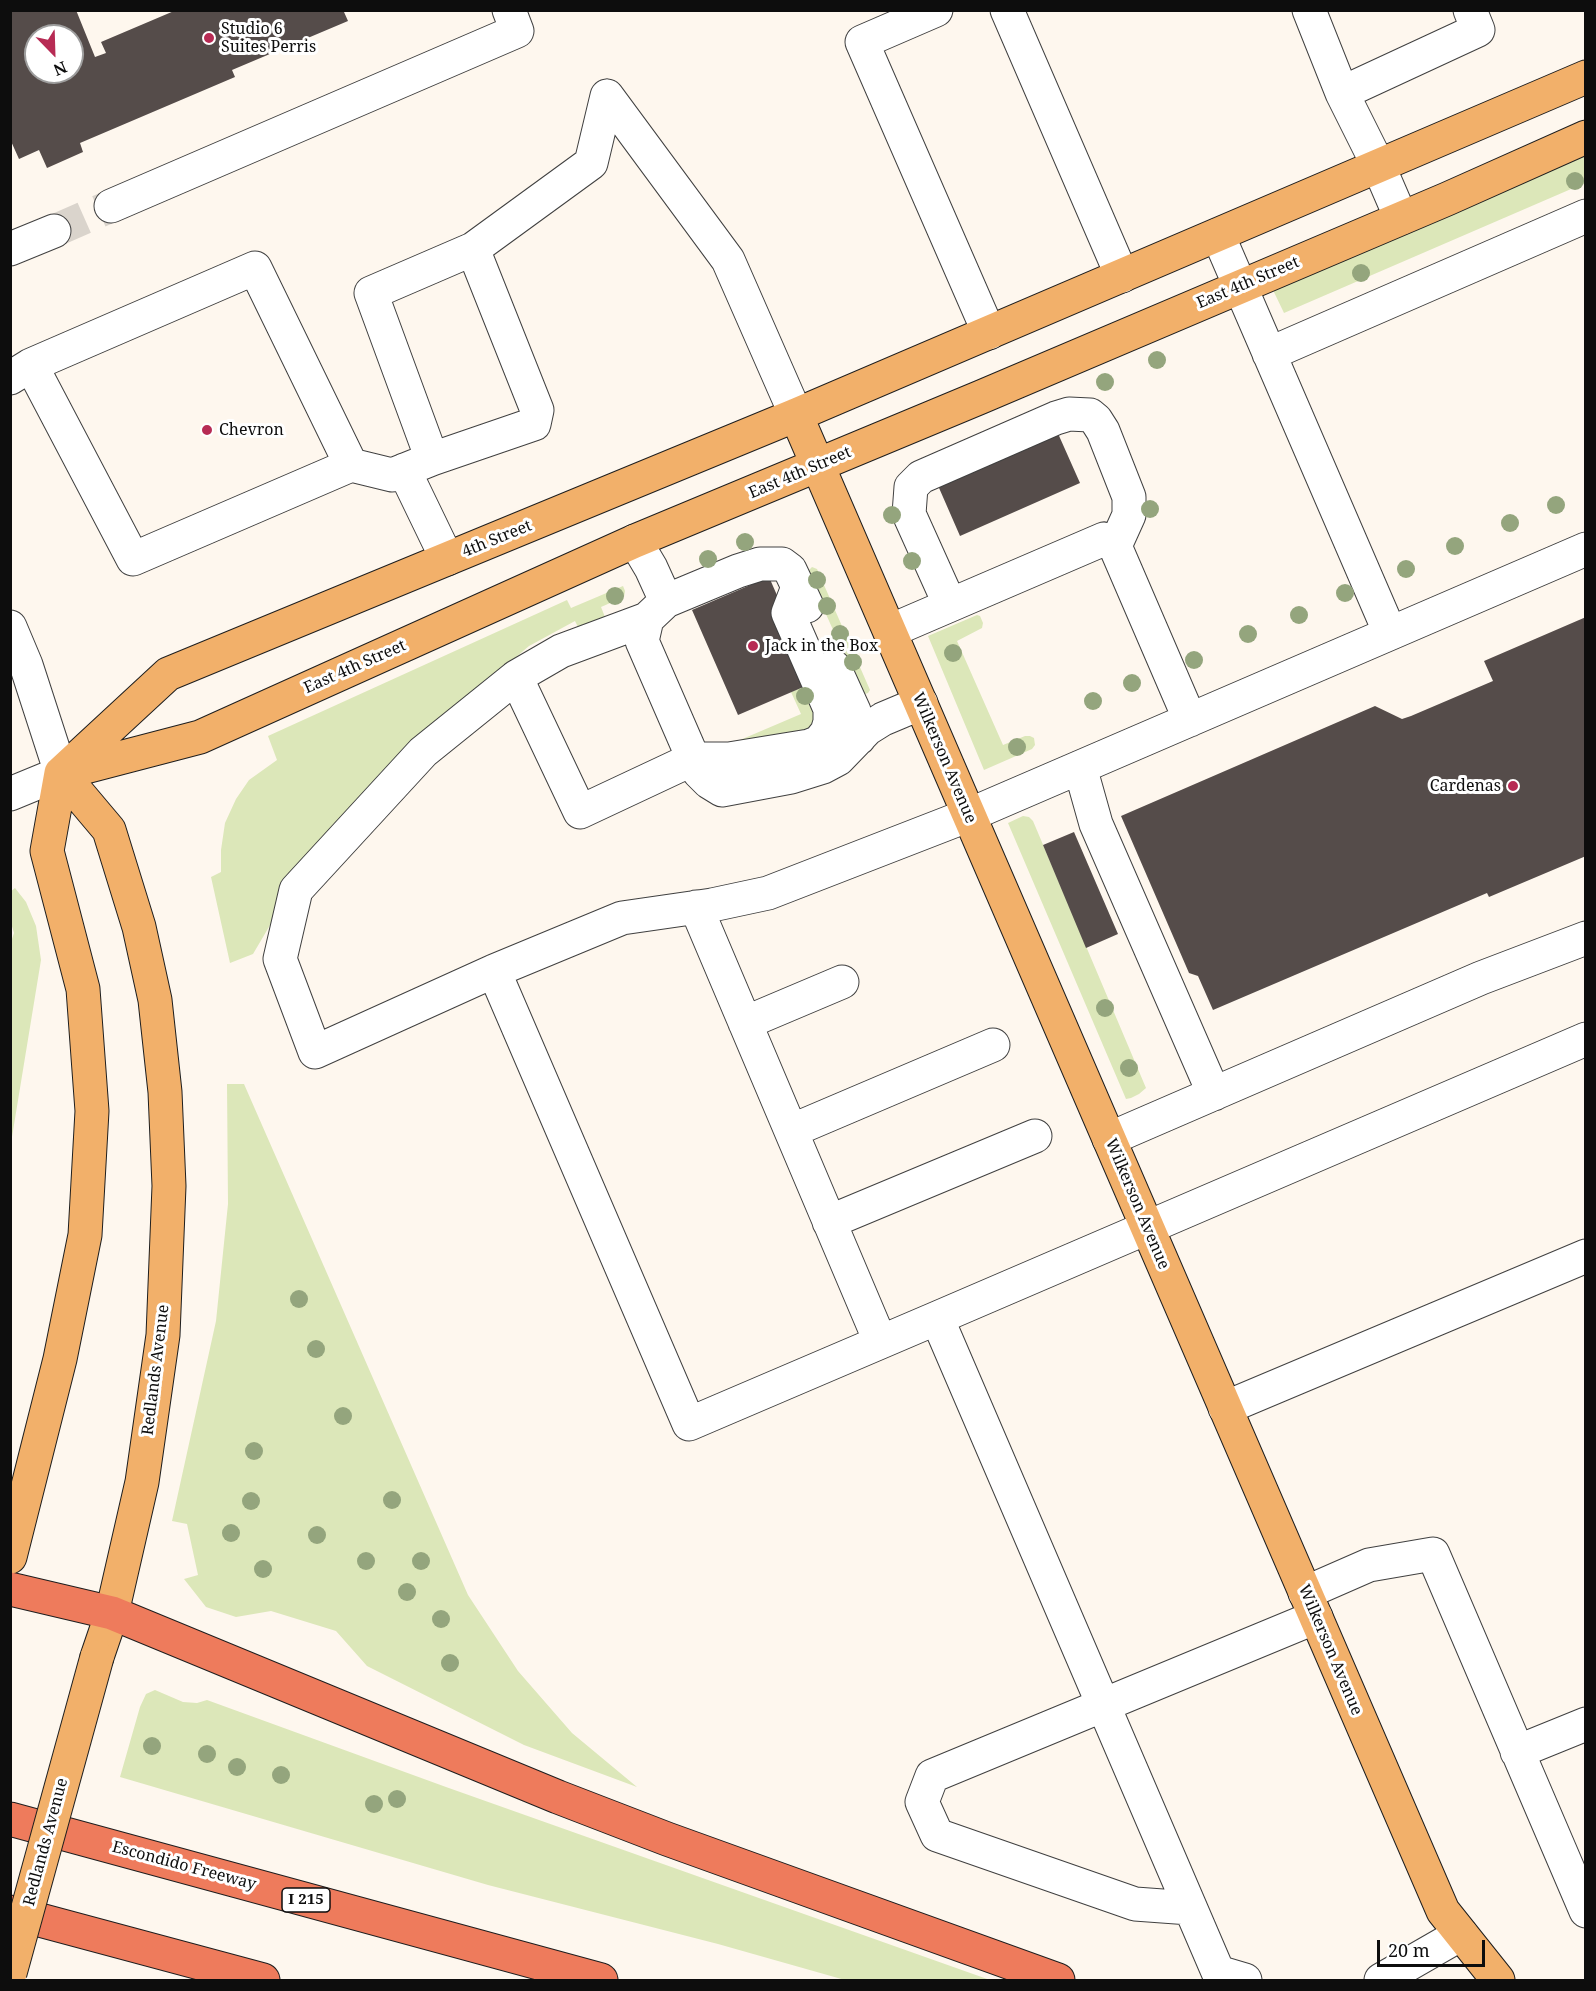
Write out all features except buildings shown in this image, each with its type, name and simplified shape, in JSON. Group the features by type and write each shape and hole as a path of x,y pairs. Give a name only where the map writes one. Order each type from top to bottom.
{"highway":[{"path":"10,1589 112,1613 569,1802 1058,1980"},
{"name":"Escondido Freeway","path":"10,1819 601,1980"},
{"path":"10,1912 263,1980"}],"main road":[{"path":"989,333 1586,77"},
{"name":"East 4th Street","path":"61,773 200,737 635,541 818,466 1586,137"},
{"name":"4th Street","path":"61,773 168,674 989,333"},
{"name":"Wilkerson Avenue","path":"796,415 1443,1911 1498,1980"},
{"name":"Redlands Avenue","path":"10,1557 60,1359 86,1224 92,1111 83,988 47,851 61,773"},
{"name":"Redlands Avenue","path":"10,1973 97,1658 112,1613 142,1482 163,1335 169,1186 165,1092 155,1000 140,927 110,830 61,773"}],"street":[{"path":"111,206 517,31 509,10"},
{"path":"936,10 862,42 989,333"},
{"path":"1007,10 1122,276"},
{"path":"1309,10 1342,93 1379,167 1401,218"},
{"path":"1342,93 1478,30 1470,10"},
{"path":"447,559 418,465 371,293 472,249 591,163 607,96 728,260 796,415"},
{"path":"1269,354 1586,216"},
{"path":"10,249 54,231"},
{"path":"1218,235 1390,633"},
{"path":"351,465 255,268 21,372 133,559 351,465 392,475 534,424 537,410 472,249"},
{"path":"950,605 909,514 911,487 921,477 1056,418 1069,414 1090,415 1103,431 1129,497 1129,515 1116,546"},
{"path":"890,631 1104,539 1116,546 1190,720"},
{"path":"635,541 651,568 656,610 642,641 699,772 722,790 791,777 823,767 838,759 867,729 883,719 921,703"},
{"path":"860,738 854,711 798,586 790,570 782,564 760,564 738,571 561,651 516,677 423,752 296,890 280,959 315,1052 494,970 622,918 712,905 768,893 969,815 1586,549"},
{"path":"516,677 580,812 693,759 729,759 808,746 819,742 827,732 830,709 788,613 798,586"},
{"name":"Redlands Avenue","path":"10,627 26,665 61,773"},
{"path":"1080,767 1096,824 1214,1094"},
{"name":"East 4th Street","path":"10,794 61,773"},
{"path":"696,907 880,1341"},
{"path":"1109,1139 1482,978 1586,938"},
{"path":"494,970 689,1424 1586,1039"},
{"path":"745,1023 842,982"},
{"path":"791,1131 993,1045"},
{"path":"829,1222 1035,1136"},
{"path":"1226,1408 1586,1256"},
{"path":"937,1318 1218,1972 1245,1980"},
{"path":"1190,1908 1135,1904 937,1835 922,1802 933,1776 1103,1704 1311,1605 1369,1565 1433,1554 1586,1911"},
{"path":"1517,1752 1586,1724"},
{"path":"1381,1980 1461,1934"}],"green space":[{"path":"1585,156 1585,183 1284,313 1273,290"},
{"path":"812,567 817,569 870,690 868,693 861,692 807,572"},
{"path":"623,586 624,597 601,607 607,622 582,635 575,621 529,646 381,772 299,876 253,954 230,963 211,877 221,872 225,823 236,799 249,780 277,760 268,736 567,600 571,608"},
{"path":"977,615 983,623 982,628 957,641 1003,745 1030,736 1034,738 1035,745 1032,749 984,770 928,636"},
{"path":"809,684 820,730 733,743 801,714 791,692"},
{"path":"1023,816 1033,821 1146,1088 1131,1098 1126,1099 1008,823"},
{"path":"15,888 26,902 36,926 41,960 11,1143 10,945 14,933 11,923 10,892"},
{"path":"227,1084 244,1084 468,1595 518,1671 572,1733 637,1787 524,1745 367,1666 336,1631 271,1611 236,1617 206,1607 184,1579 198,1575 187,1524 172,1521 216,1321 228,1204"},
{"path":"155,1690 183,1702 197,1703 207,1700 990,1980 845,1980 718,1944 488,1885 120,1777 140,1707 146,1694"}],"tunnel":[{"path":"54,231 111,206"}],"place":[{"name":"Studio 6 Suites Perris","path":"209,38"},
{"name":"Chevron","path":"207,430"},
{"name":"Jack in the Box","path":"753,646"},
{"name":"Cardenas","path":"1513,786"}]}
